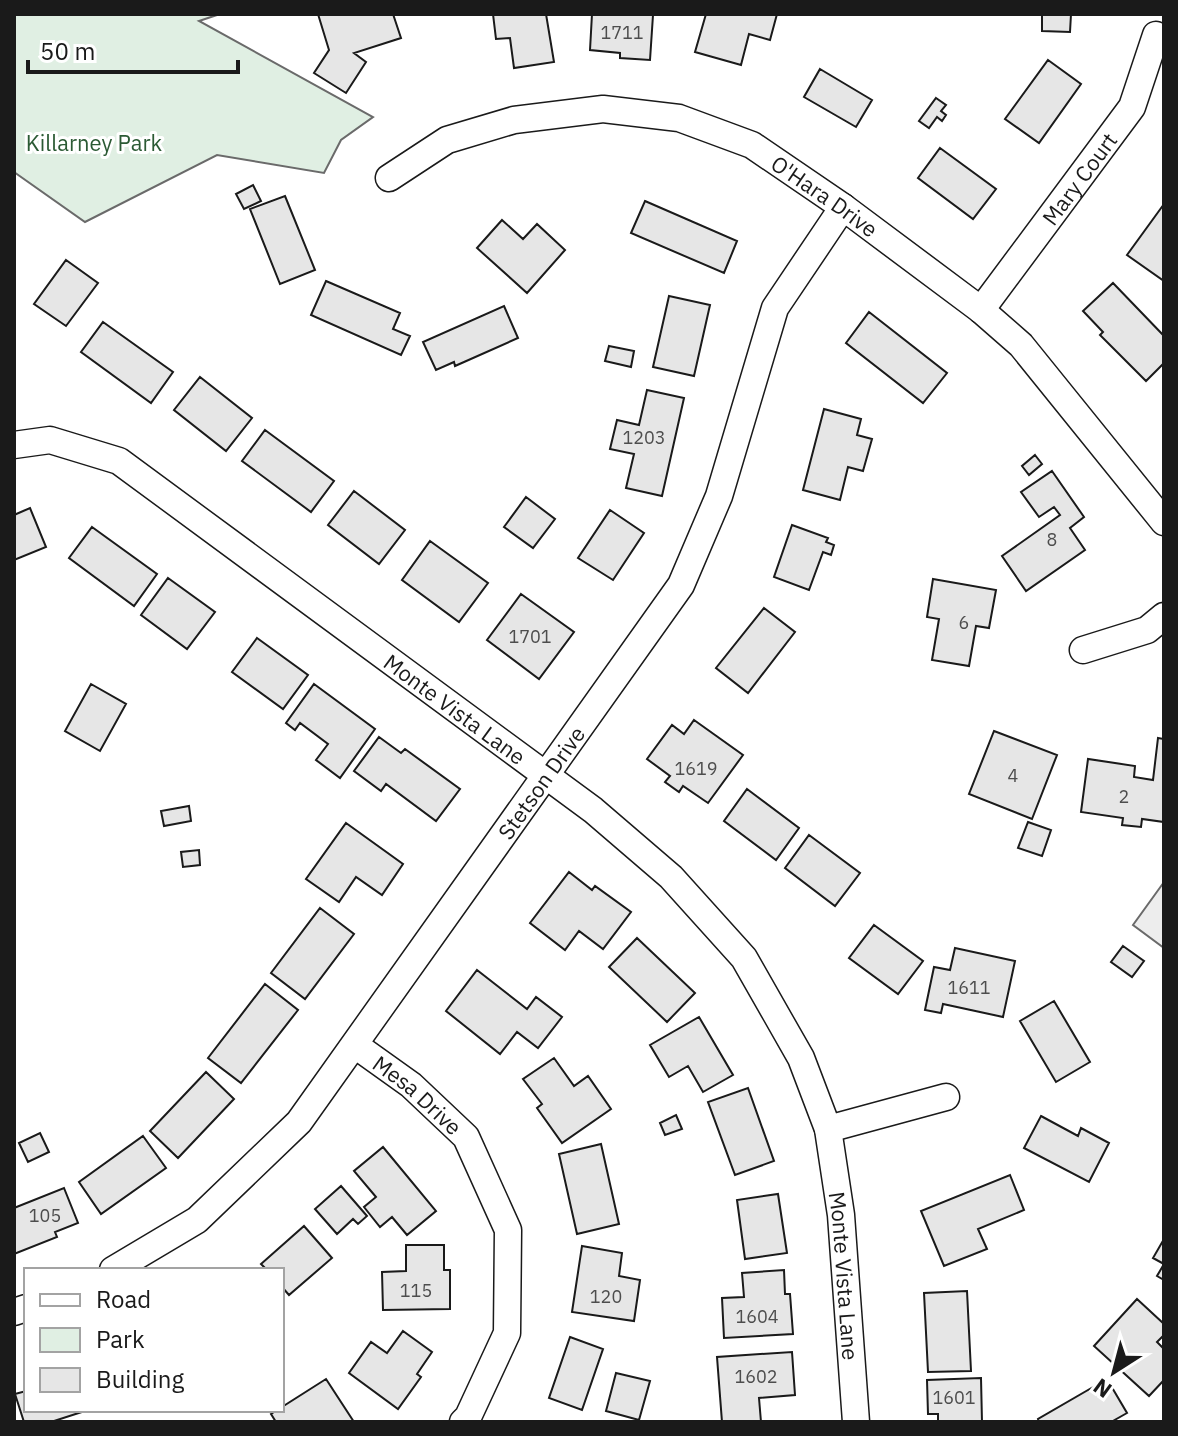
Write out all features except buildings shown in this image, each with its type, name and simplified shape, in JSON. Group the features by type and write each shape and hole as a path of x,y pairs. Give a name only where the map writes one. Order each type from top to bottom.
{"street":[{"name":"Mary Court","path":"981,310 1132,107 1156,35"},
{"name":"O'Hara Drive","path":"389,178 447,140 514,120 603,109 679,118 752,145 843,207 981,310 1021,345 1164,522"},
{"name":"Stetson Drive","path":"116,1268 197,1220 299,1122 681,585 719,496 775,308 843,207"},
{"name":"Monte Vista Lane","path":"14,445 50,440 119,461 593,810 671,877 744,958 801,1058 828,1129 841,1215 856,1422"},
{"path":"1083,650 1147,630 1164,616"},
{"name":"Mesa Drive","path":"355,1045 411,1085 466,1137 508,1230 507,1333 463,1422"},
{"path":"828,1129 946,1097"}],"green space":[{"name":"Killarney Park","path":"14,14 220,14 199,21 373,117 341,140 324,173 217,155 85,222 14,172"}],"shaded area":[{"path":"1164,882 1164,948 1133,925"}]}
